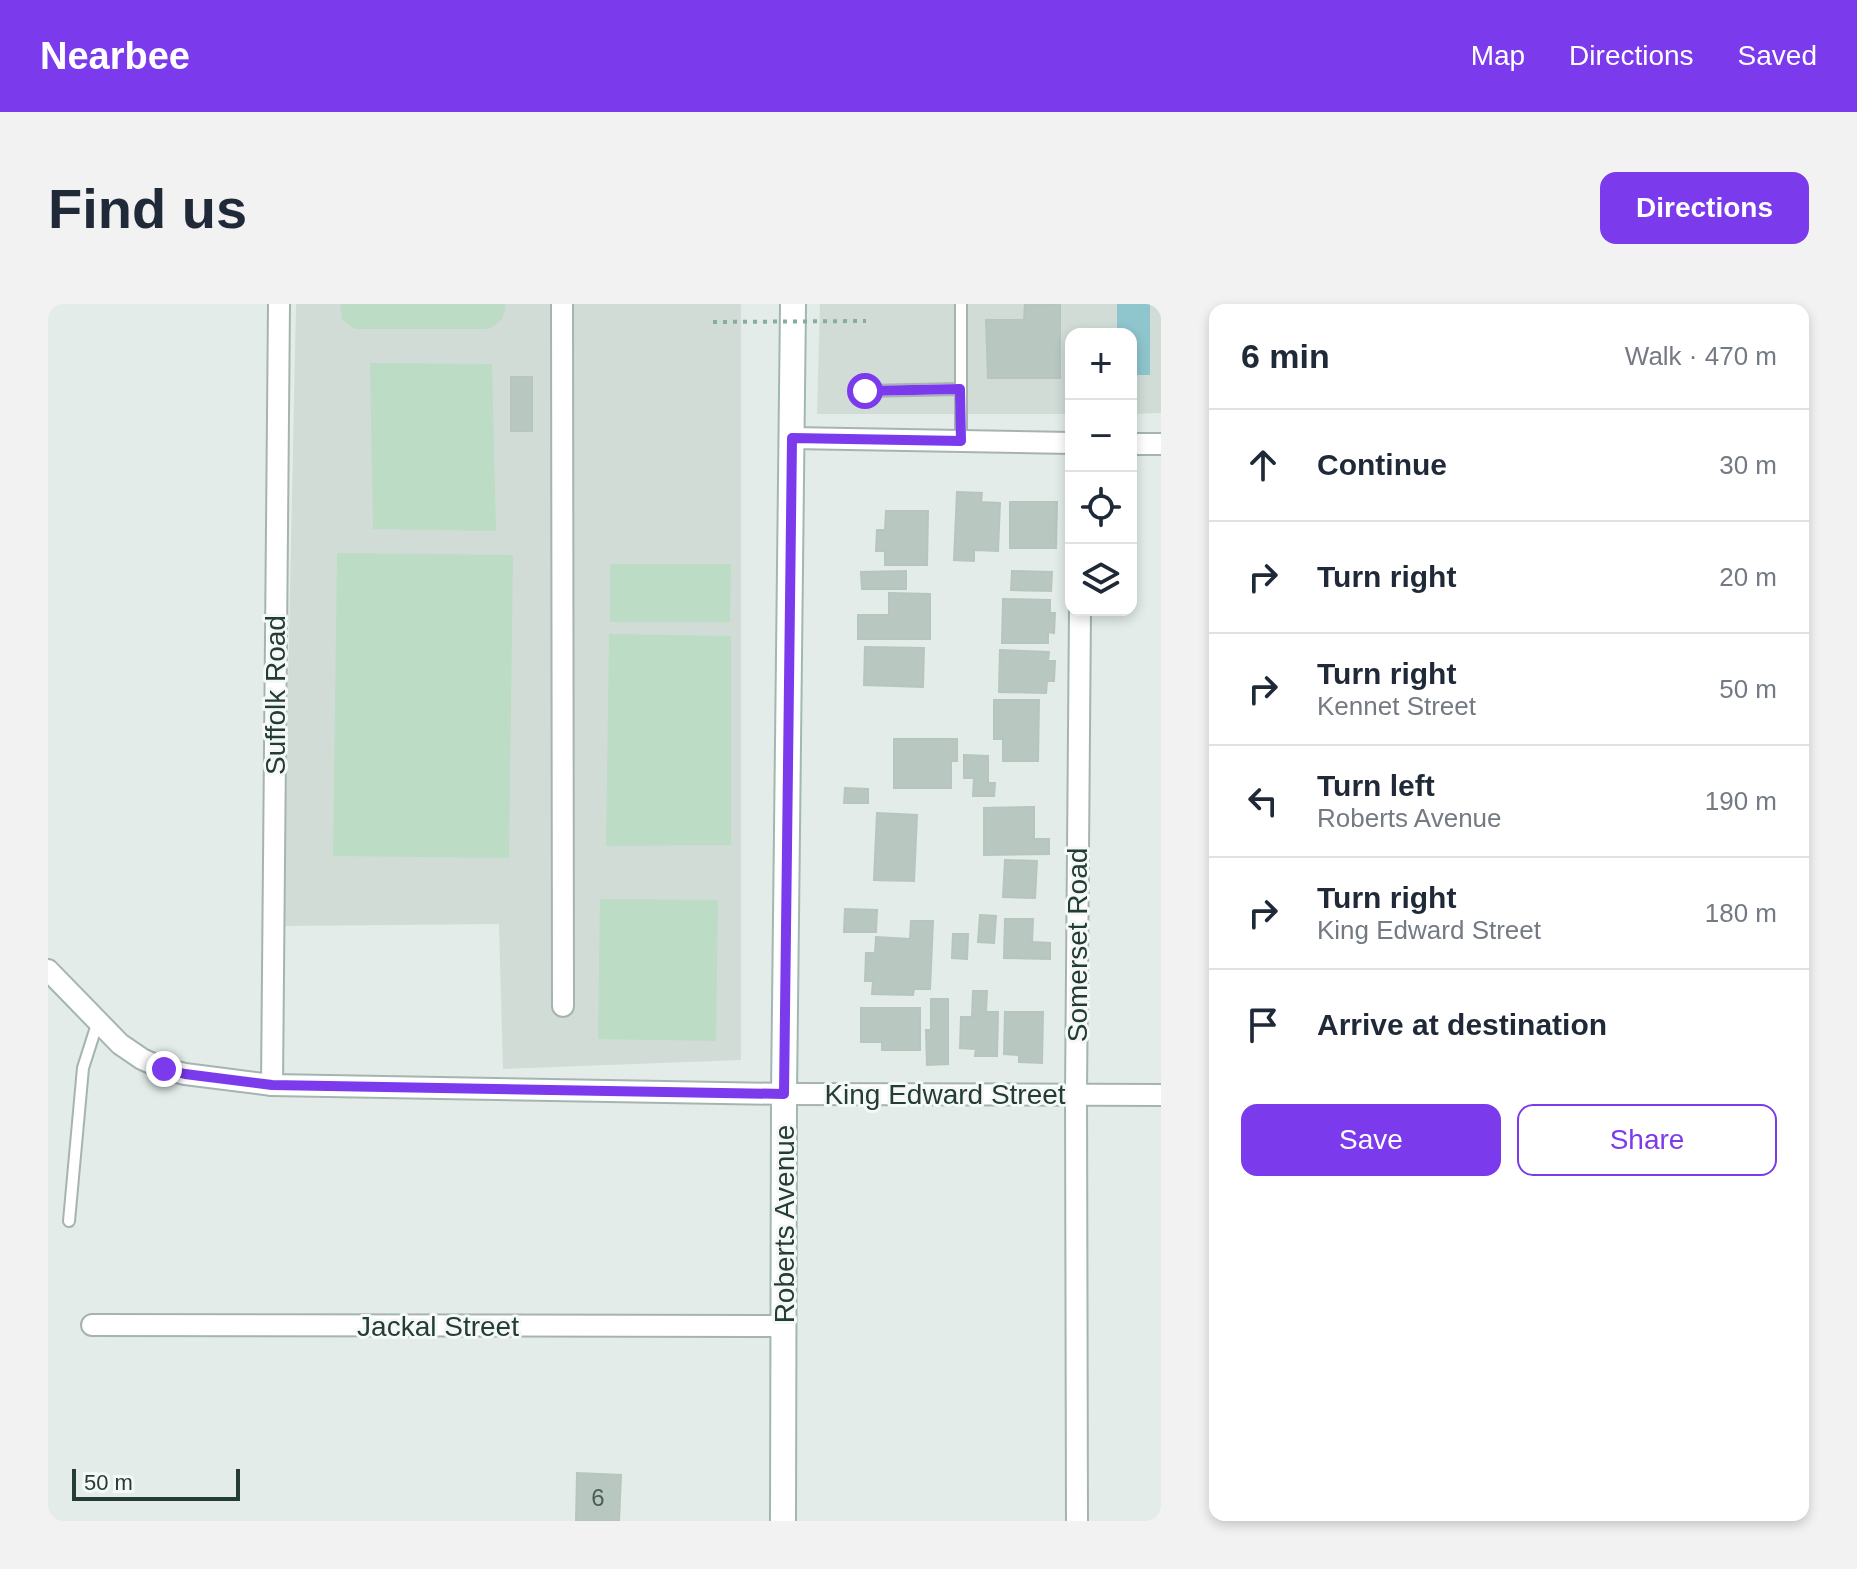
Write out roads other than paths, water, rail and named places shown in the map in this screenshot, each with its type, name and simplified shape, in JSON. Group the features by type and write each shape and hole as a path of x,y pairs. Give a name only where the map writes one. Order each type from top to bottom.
{"main road":[{"name":"Roberts Avenue","path":"783,1521 784,1094 793,304"}],"street":[{"name":"Suffolk Road","path":"272,1085 279,304"},
{"path":"562,304 563,1006"},
{"path":"792,438 1065,443"},
{"path":"1137,444 1161,444"},
{"name":"Somerset Road","path":"1077,1521 1080,616"},
{"name":"King Edward Street","path":"48,970 120,1044 142,1059 185,1074 272,1085 784,1094 1161,1095"},
{"name":"Jackal Street","path":"92,1325 784,1326"}],"lane":[{"path":"961,304 961,441"},
{"path":"865,391 960,389"},
{"path":"69,1221 83,1068 98,1021"}],"water":[{"path":"1117,304 1150,304 1150,375 1137,375 1137,328 1117,328"}]}
